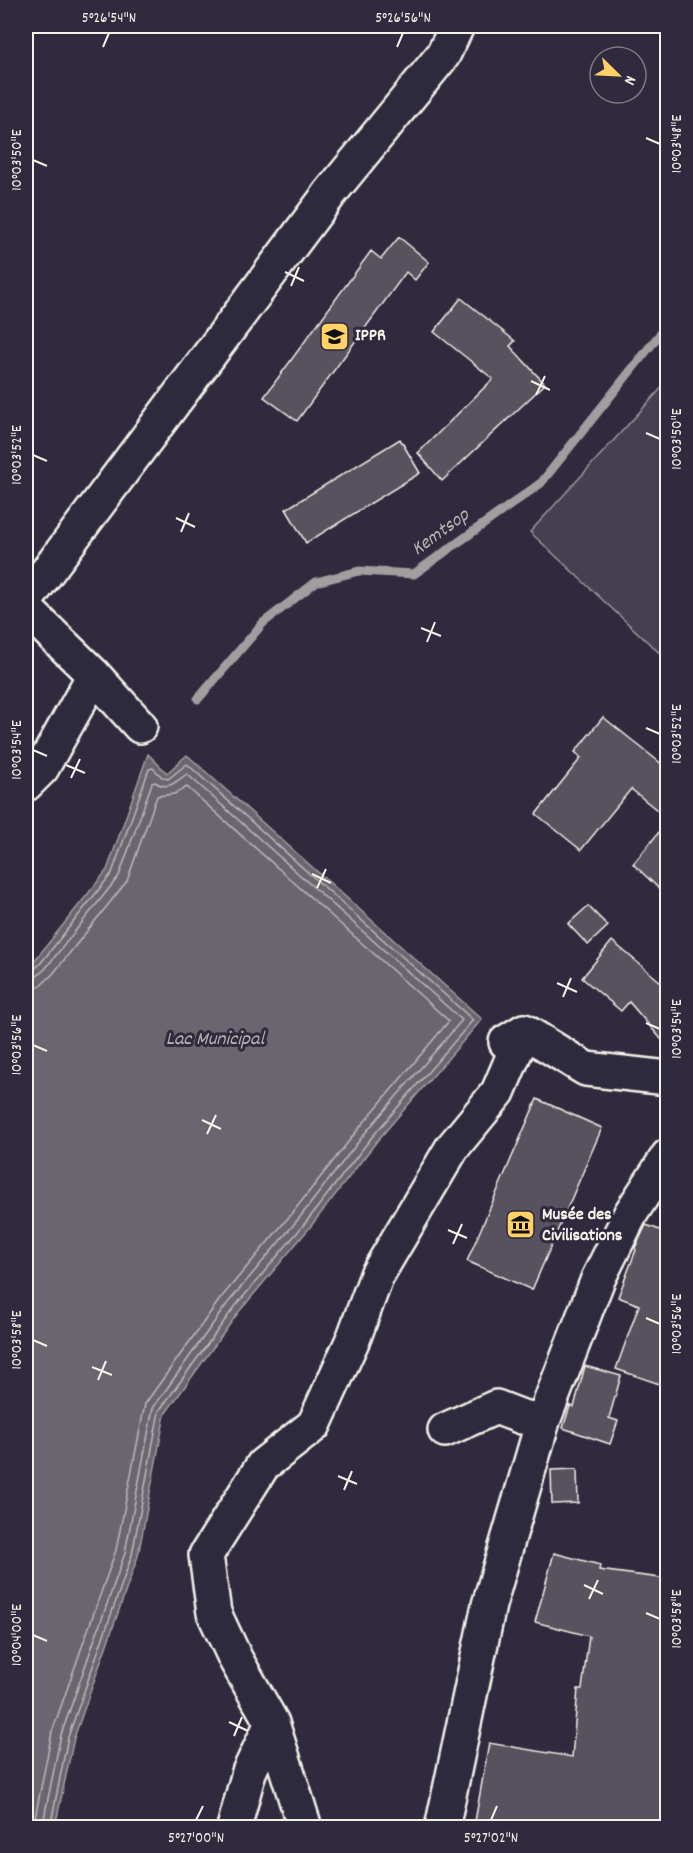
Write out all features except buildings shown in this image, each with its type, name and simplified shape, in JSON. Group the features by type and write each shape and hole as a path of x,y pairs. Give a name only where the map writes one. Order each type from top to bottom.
{"street":[{"path":"26,600 331,192 443,55 457,26"},
{"path":"26,609 94,675 140,726"},
{"path":"26,784 42,768 94,675"},
{"path":"305,1827 272,1723 236,1660 214,1613 206,1555 262,1464 314,1425 354,1337 377,1275 452,1148 498,1092 512,1039 586,1069 668,1078"},
{"path":"442,1827 489,1605 543,1421 598,1279 631,1213 668,1156"},
{"path":"445,1430 496,1407 522,1417 543,1421"},
{"path":"234,1827 249,1772 272,1723"}],"shaded area":[{"path":"667,382 667,660 530,532"}],"water":[{"name":"Lac Municipal","path":"148,754 167,773 187,755 482,1019 377,1141 311,1226 238,1313 165,1414 138,1556 74,1738 55,1827 26,1827 26,970 107,870"}],"waterway":[{"name":"Kemtsop","path":"198,699 263,623 316,582 359,571 414,574 541,483 668,324"}],"place":[{"name":"IPPR","path":"334,336"},
{"name":"Musée des Civilisations","path":"521,1225"}]}
